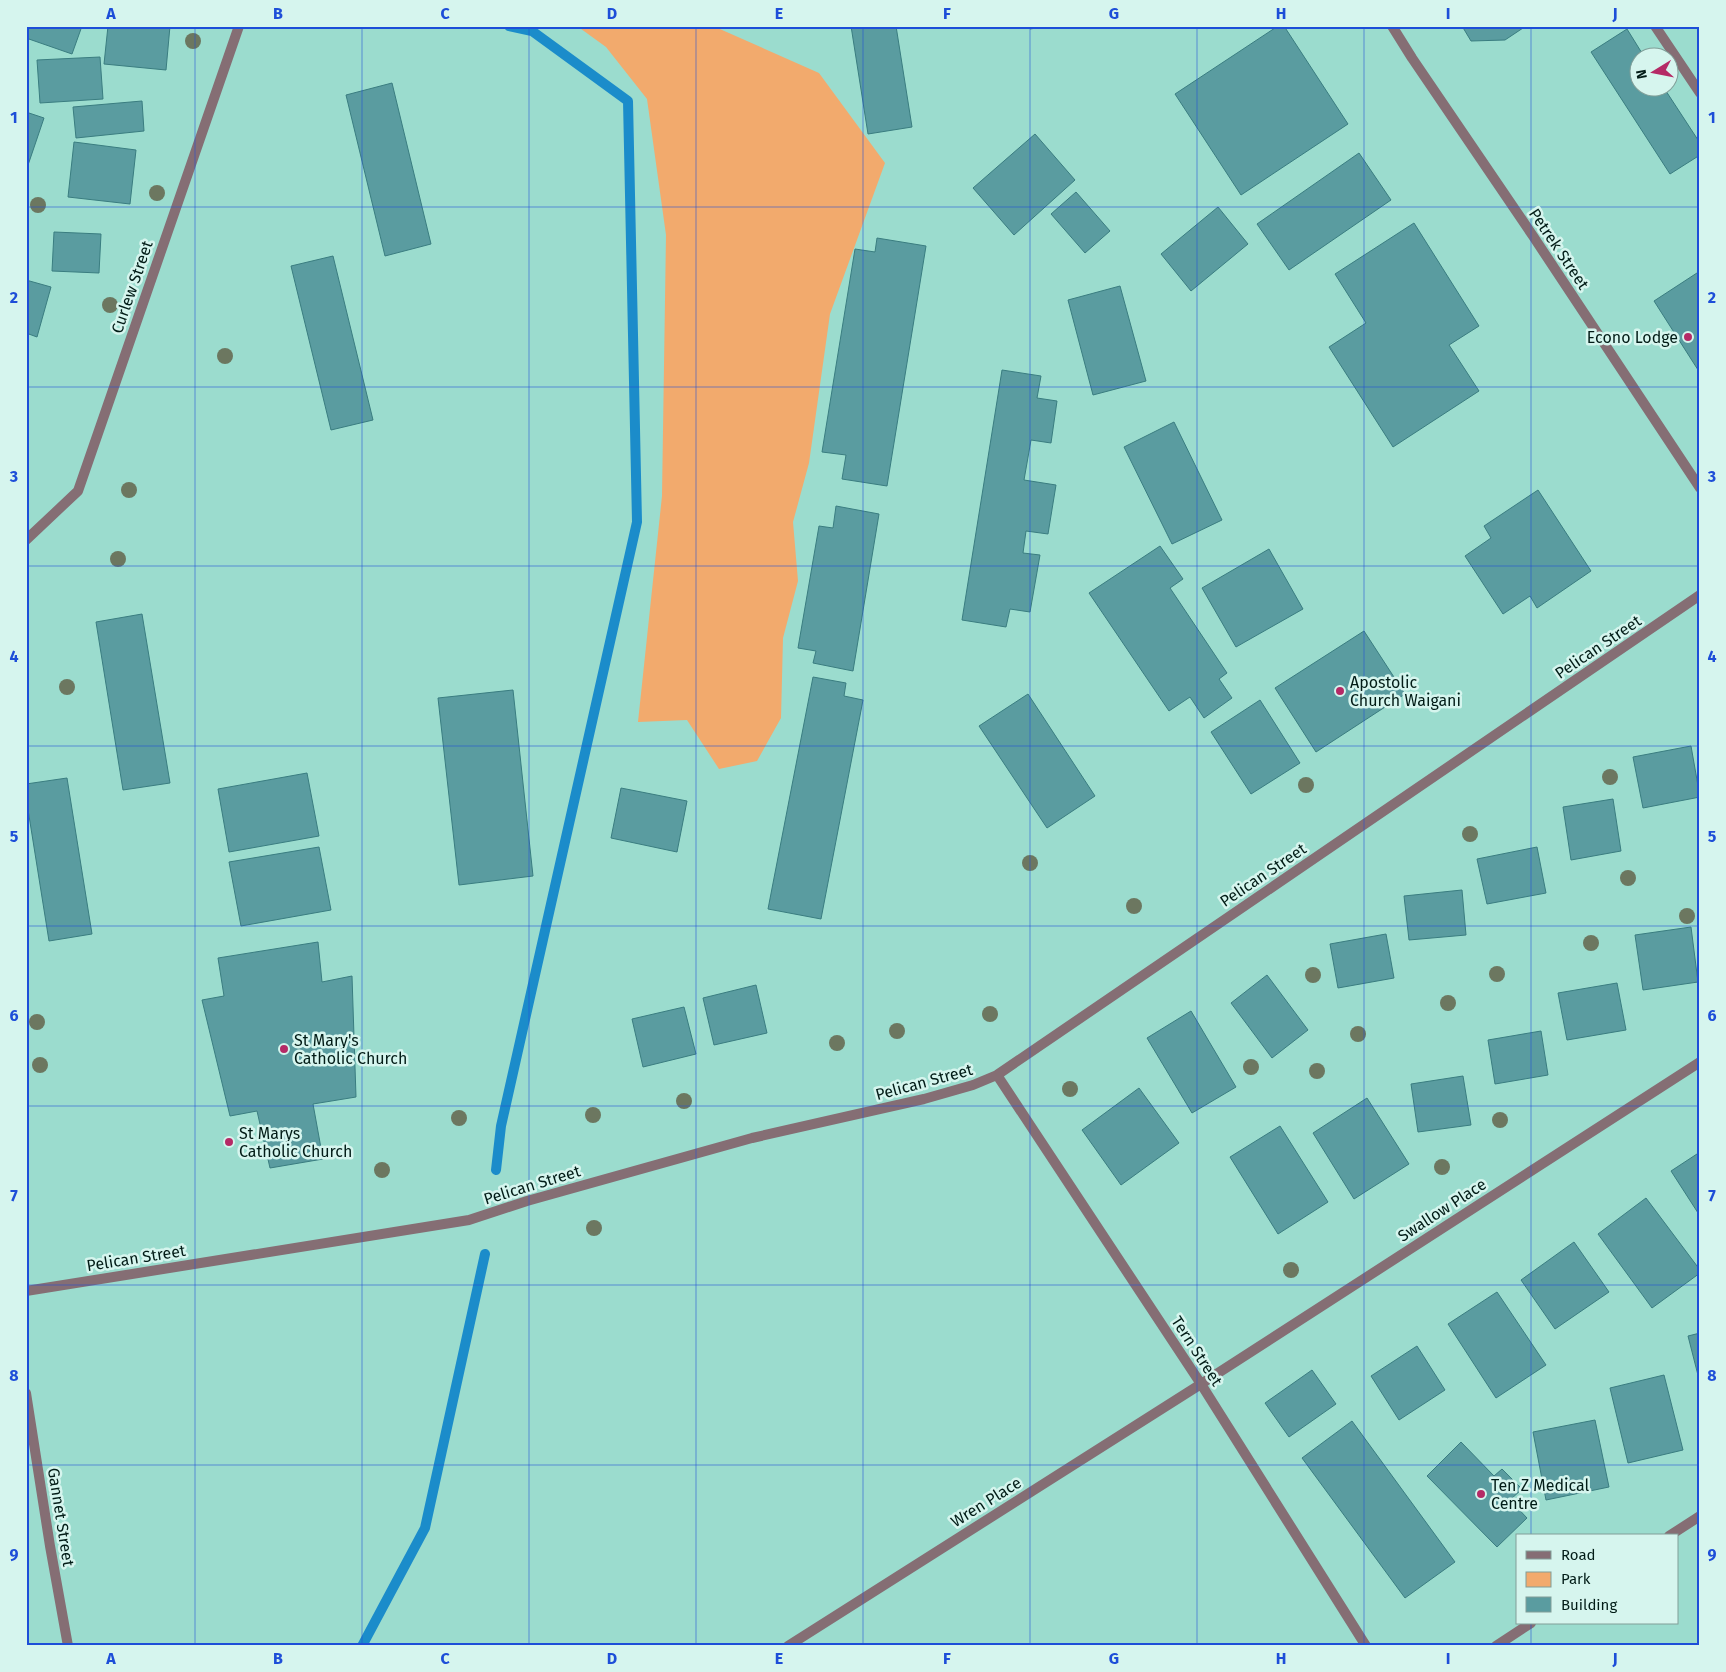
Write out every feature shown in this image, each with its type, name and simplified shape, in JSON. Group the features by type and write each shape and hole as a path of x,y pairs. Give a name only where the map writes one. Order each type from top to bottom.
{"street":[{"name":"Curlew Street","path":"26,540 78,491 238,26"},
{"name":"Petrek Street","path":"1392,26 1700,488"},
{"path":"1655,26 1700,93"},
{"name":"Pelican Street","path":"26,1291 469,1220 527,1201 752,1138 916,1101 973,1085 997,1075 1700,596"},
{"name":"Swallow Place","path":"1201,1384 1700,1062"},
{"name":"Tern Street","path":"997,1075 1201,1384 1366,1646"},
{"name":"Wren Place","path":"788,1646 1201,1384"},
{"name":"Gannet Street","path":"26,1393 68,1646"},
{"path":"1672,1534 1700,1516"},
{"path":"1496,1646 1529,1624"}],"green space":[{"path":"577,26 713,26 819,73 885,163 830,314 809,463 793,522 798,581 783,638 781,718 757,761 719,769 687,720 638,722 662,496 666,235 647,99 606,47"}],"building":[{"path":"26,26 82,26 72,54 26,38"},
{"path":"108,26 170,26 166,70 104,64"},
{"path":"851,26 896,26 912,127 868,134"},
{"path":"1029,26 1049,26 1030,29"},
{"path":"1278,26 1284,26 1348,124 1241,195 1175,94"},
{"path":"1462,26 1526,26 1505,40 1471,41"},
{"path":"1627,29 1639,48 1628,48 1628,98 1671,98 1700,143 1700,155 1670,174 1591,52"},
{"path":"100,57 103,99 40,103 37,60"},
{"path":"392,83 431,244 385,256 346,95"},
{"path":"142,101 144,131 76,138 73,107"},
{"path":"26,112 44,118 26,171"},
{"path":"1035,134 1075,180 1014,235 973,188"},
{"path":"74,142 136,150 130,204 68,197"},
{"path":"1359,153 1391,200 1289,270 1257,224"},
{"path":"1076,192 1110,231 1085,253 1051,214"},
{"path":"1218,207 1248,244 1191,291 1161,254"},
{"path":"1414,223 1479,326 1449,345 1479,391 1393,447 1329,347 1366,323 1335,274"},
{"path":"54,232 101,234 99,273 52,271"},
{"path":"877,238 926,246 887,486 842,479 846,455 822,452 855,249 875,252"},
{"path":"333,256 373,420 331,430 291,266"},
{"name":"Econo Lodge","path":"1700,271 1700,373 1654,301"},
{"path":"26,280 51,287 37,337 26,333"},
{"path":"1120,286 1146,381 1093,395 1068,300"},
{"path":"1002,370 1041,376 1037,398 1057,401 1051,443 1031,440 1024,480 1056,485 1048,534 1026,531 1023,553 1040,555 1030,612 1010,609 1006,627 962,620"},
{"path":"1174,422 1222,520 1172,544 1124,447"},
{"path":"1538,490 1591,571 1537,608 1530,596 1503,614 1465,556 1491,538 1484,526"},
{"path":"836,506 879,514 853,671 813,663 816,651 798,648 819,526 833,528"},
{"path":"1160,546 1183,579 1170,588 1227,673 1219,679 1232,698 1204,718 1190,697 1169,711 1089,593"},
{"path":"1269,549 1303,609 1236,647 1202,588"},
{"path":"142,614 170,783 123,790 96,622"},
{"name":"Apostolic Church Waigani","path":"1364,631 1405,694 1316,752 1275,688"},
{"path":"813,677 846,683 844,696 863,700 821,919 768,909"},
{"path":"513,690 533,876 459,885 438,698"},
{"path":"1028,694 1095,796 1047,828 979,726"},
{"path":"1260,700 1300,763 1251,794 1211,732"},
{"path":"1691,746 1700,797 1643,808 1633,757"},
{"path":"307,773 319,836 229,852 218,789"},
{"path":"67,778 92,934 49,941 26,797 26,784"},
{"path":"621,788 687,801 677,852 611,838"},
{"path":"1613,799 1621,851 1571,860 1563,807"},
{"path":"319,847 331,910 241,926 229,862"},
{"path":"1537,847 1546,893 1487,904 1477,859"},
{"path":"1462,890 1466,935 1409,940 1404,896"},
{"path":"1691,927 1698,982 1643,990 1635,935"},
{"path":"1386,934 1394,978 1338,988 1330,944"},
{"name":"St Mary's Catholic Church","path":"318,942 322,982 352,976 356,1097 313,1104 323,1159 270,1168 257,1111 230,1116 202,1000 224,996 218,958"},
{"path":"1267,975 1308,1030 1272,1058 1231,1003"},
{"path":"1617,983 1626,1030 1567,1040 1558,993"},
{"path":"756,985 767,1033 714,1045 703,998"},
{"path":"684,1007 696,1054 643,1067 632,1019"},
{"path":"1191,1011 1236,1087 1192,1113 1147,1038"},
{"path":"1541,1031 1548,1075 1495,1084 1488,1040"},
{"path":"1463,1076 1471,1125 1418,1132 1411,1084"},
{"path":"1139,1088 1179,1143 1121,1185 1082,1130"},
{"path":"1367,1098 1409,1164 1354,1199 1313,1133"},
{"path":"1280,1126 1328,1202 1278,1234 1230,1157"},
{"path":"1700,1152 1700,1216 1671,1171"},
{"path":"1646,1198 1700,1270 1700,1273 1652,1308 1598,1234"},
{"path":"1574,1242 1609,1292 1555,1329 1521,1280"},
{"path":"1497,1292 1546,1365 1496,1398 1448,1324"},
{"path":"1700,1333 1700,1383 1688,1336"},
{"path":"1417,1346 1445,1390 1399,1420 1371,1376"},
{"path":"1312,1370 1336,1404 1289,1437 1265,1403"},
{"path":"1664,1375 1683,1450 1628,1463 1610,1388"},
{"path":"1595,1420 1609,1487 1546,1500 1533,1432"},
{"path":"1352,1421 1455,1562 1405,1598 1302,1458"},
{"name":"Ten Z Medical Centre","path":"1461,1442 1494,1476 1502,1469 1522,1489 1510,1500 1527,1518 1497,1547 1427,1476"}],"waterway":[{"path":"496,1170 501,1126 637,522 628,101 532,31 509,26"},
{"path":"362,1646 425,1528 485,1254"}],"place":[{"name":"Econo Lodge","path":"1688,337"},
{"name":"Apostolic Church Waigani","path":"1340,691"},
{"name":"St Mary's Catholic Church","path":"284,1049"},
{"name":"St Marys Catholic Church","path":"229,1142"},
{"name":"Ten Z Medical Centre","path":"1481,1494"}]}
